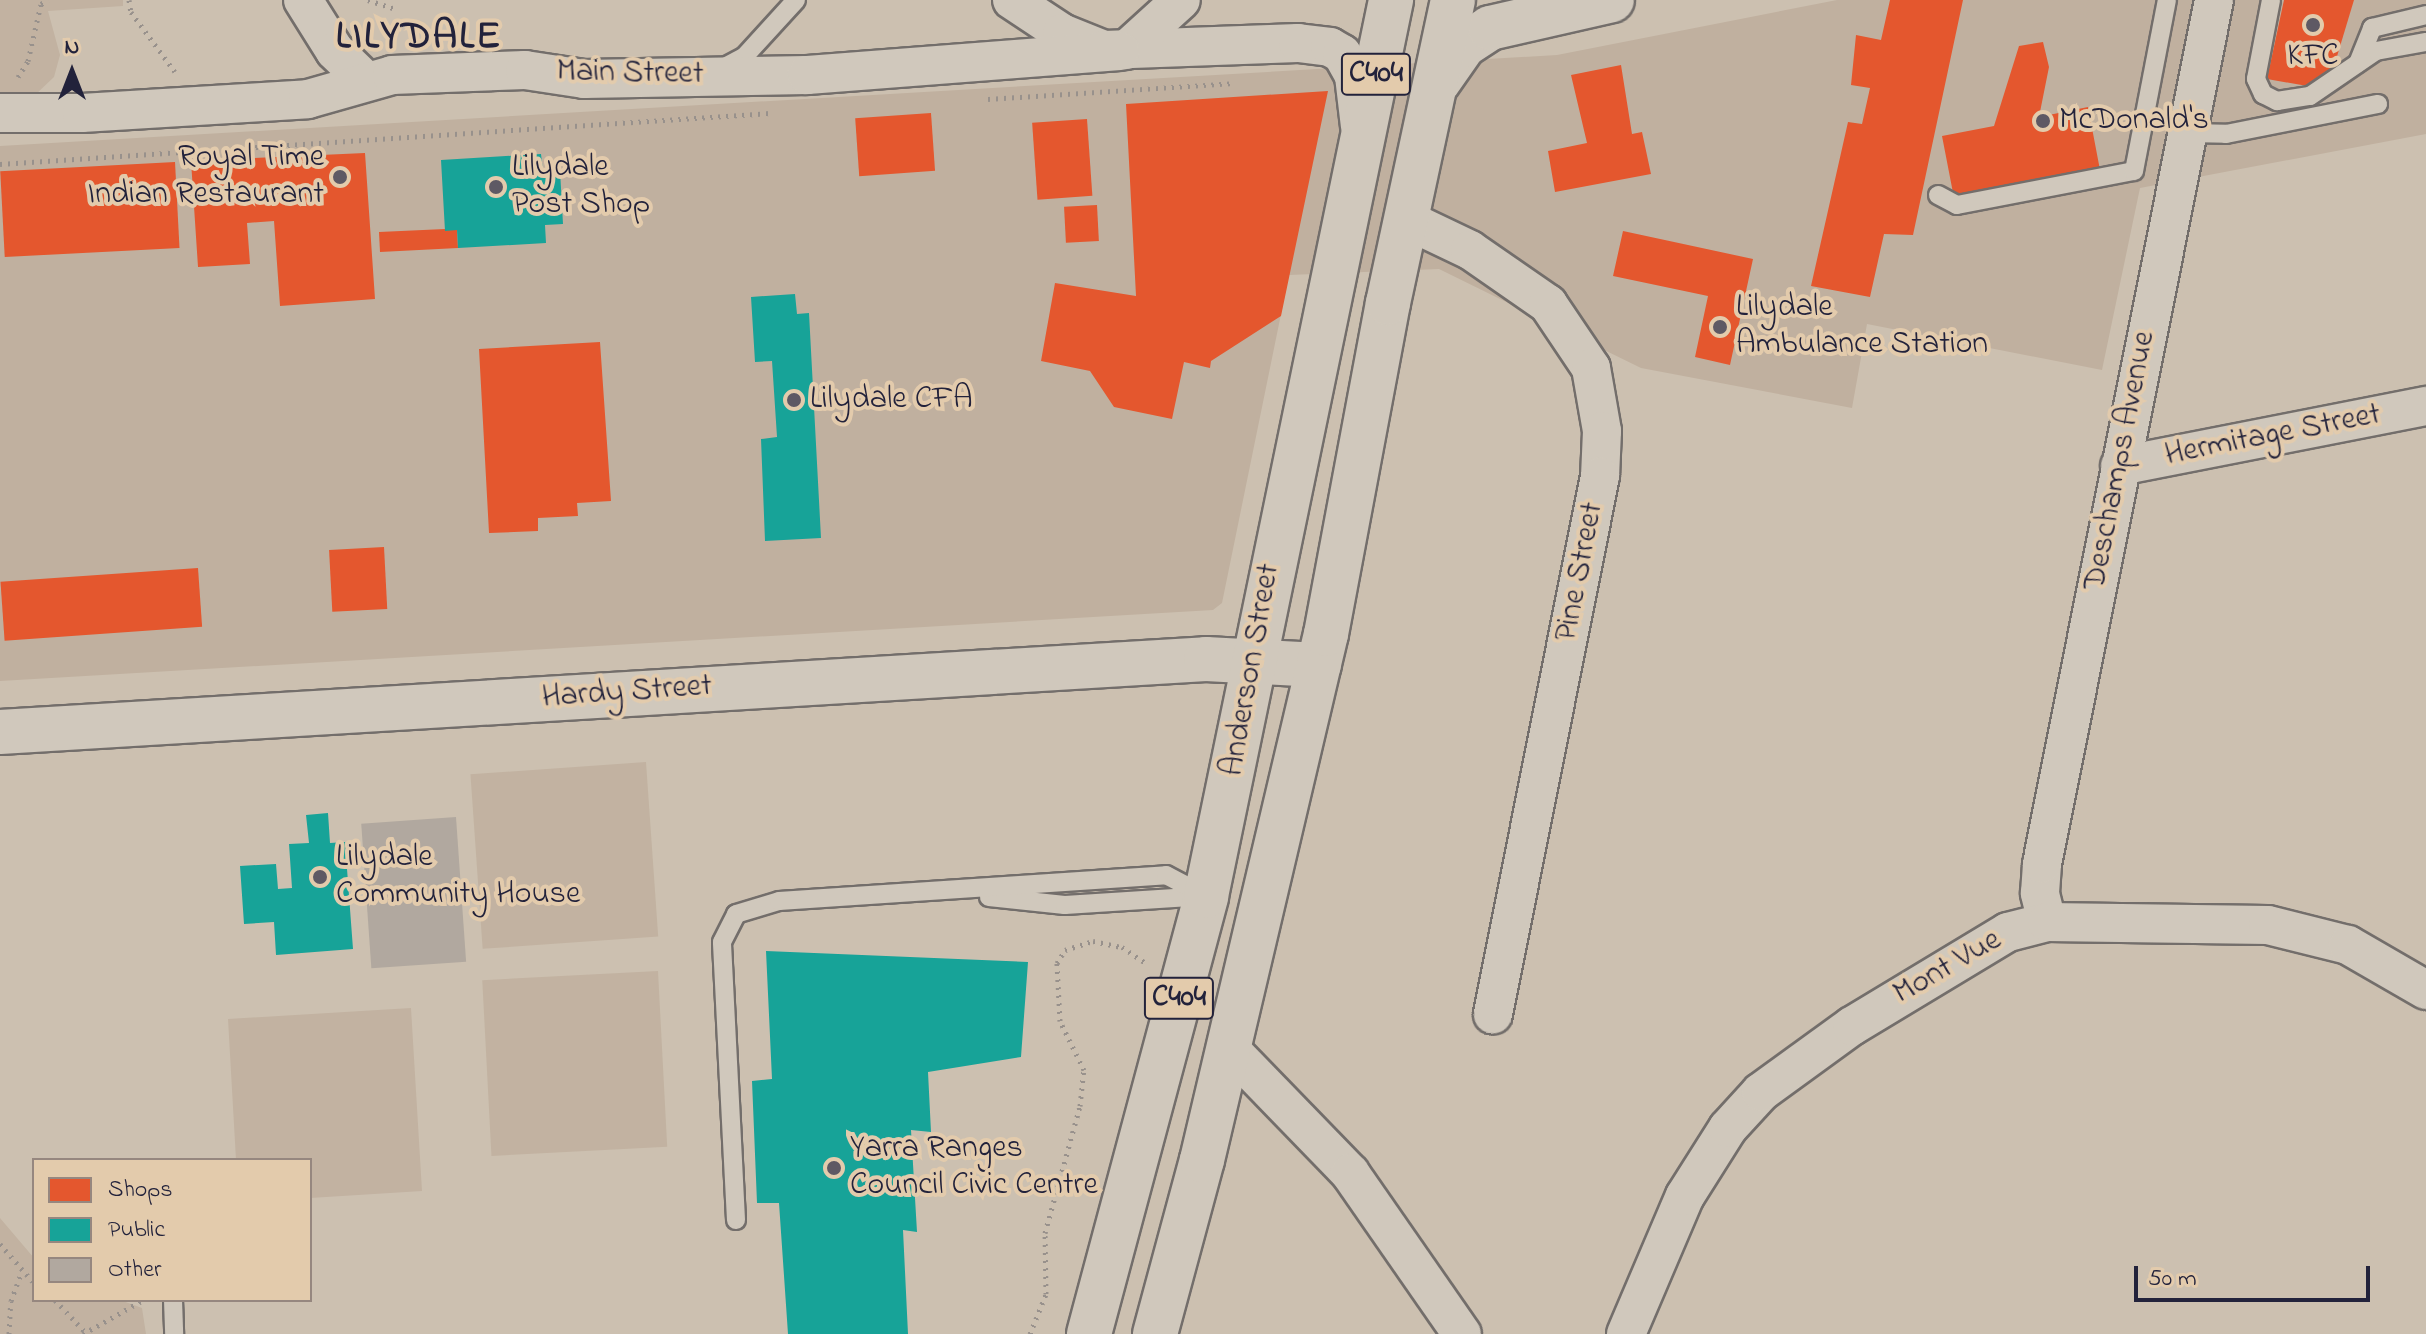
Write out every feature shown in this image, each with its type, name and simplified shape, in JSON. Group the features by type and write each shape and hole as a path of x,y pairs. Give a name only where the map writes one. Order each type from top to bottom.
{"main road":[{"name":"Anderson Street","path":"1089,1334 1206,896 1391,0"},
{"name":"Anderson Street","path":"1155,1334 1263,904 1319,665 1405,219 1453,0"},
{"path":"1432,100 1459,52 1490,28 1612,0"},
{"path":"1348,207 1405,219"},
{"name":"Hardy Street","path":"0,732 867,677 1254,659 1319,665"},
{"path":"1206,896 1263,904"},
{"path":"1102,1284 1155,1175 1190,1052 1210,1044 1227,1046"}],"street":[{"path":"303,0 335,51 366,81"},
{"path":"1012,0 1062,33 1123,51 1181,0"},
{"name":"Deschamps Avenue","path":"2047,922 2040,893 2042,864 2214,0"},
{"name":"Main Street","path":"0,113 82,113 308,99 385,75 506,70 584,79 807,75 1123,51 1298,43 1330,47 1342,54 1354,76 1361,148"},
{"name":"Pine Street","path":"1405,219 1470,250 1548,304 1591,368 1602,431 1600,476 1493,1014"},
{"name":"Hermitage Street","path":"2120,466 2426,406"},
{"name":"Mont Vue","path":"1626,1334 1685,1196 1728,1128 1761,1092 1839,1034 2008,932 2047,922 2268,925 2303,931 2348,945 2426,990"},
{"path":"1227,1046 1350,1173 1462,1334"}],"lane":[{"path":"697,75 744,57 796,0"},
{"path":"1938,195 1957,205 2134,171 2167,0"},
{"path":"2271,0 2256,79 2263,94 2277,101 2303,99 2376,51 2426,42"},
{"path":"2358,63 2372,28 2426,15"},
{"path":"2187,133 2226,134 2378,104"},
{"path":"736,1220 722,963 727,926 748,908 779,901 955,893 1172,875 1206,896"},
{"path":"173,1302 174,1334"}],"path":[{"path":"368,0 395,9"},
{"path":"984,99 1236,83"},
{"path":"0,164 779,113"},
{"path":"1030,1334 1046,1294 1045,1233 1080,1106 1084,1070 1060,1021 1057,963 1065,950 1093,941 1122,947 1144,962"},
{"path":"0,1244 21,1274 32,1282"},
{"path":"9,1334 11,1301 21,1274"},
{"path":"57,1302 86,1333 140,1302"}],"shaded area":[{"path":"0,0 123,0 123,6 48,11 60,55 54,77 34,96 0,100"},
{"path":"1837,0 2426,0 2426,134 2140,188 2102,370 1867,324 1852,408 1641,368 1439,269 1289,275 1222,603 1213,610 0,681 0,146 1557,55"},
{"path":"646,762 658,937 483,949 470,774"},
{"path":"658,971 667,1147 491,1156 482,980"},
{"path":"411,1008 422,1191 312,1198 312,1158 236,1158 228,1019"},
{"path":"0,1218 32,1256 32,1302 126,1302 142,1308 146,1334 0,1334"}],"building: Shops":[{"path":"1890,0 1963,0 1913,235 1884,234 1870,297 1811,286 1848,122 1862,124 1870,88 1851,85 1856,35 1881,40"},
{"name":"KFC","path":"2284,0 2354,0 2332,73 2313,87 2267,79"},
{"name":"McDonald's","path":"2043,42 2049,67 2039,117 2088,107 2100,170 1954,198 1942,136 1994,126 2019,46"},
{"path":"1621,65 1632,134 1642,132 1651,174 1555,192 1548,151 1587,143 1571,75"},
{"path":"1328,91 1281,316 1211,361 1210,368 1184,362 1172,419 1114,407 1090,371 1041,361 1055,283 1136,296 1126,104"},
{"path":"931,113 935,171 859,176 855,118"},
{"path":"1087,119 1092,196 1038,200 1032,123"},
{"path":"365,153 375,299 280,306 274,221 247,223 250,264 198,267 191,161"},
{"path":"175,162 180,248 5,257 0,171"},
{"path":"1097,205 1099,241 1066,243 1064,207"},
{"path":"457,230 458,248 380,252 379,232"},
{"name":"Lilydale Ambulance Station","path":"1623,231 1753,259 1730,365 1695,357 1708,296 1613,276"},
{"path":"600,342 611,501 577,503 578,516 538,518 538,531 489,533 479,349"},
{"path":"384,547 387,609 332,612 329,550"},
{"path":"198,568 202,627 5,641 0,582"}],"building: Public":[{"path":"541,154 543,171 560,170 563,224 545,225 546,243 458,248 457,230 445,231 441,160"},
{"name":"Lilydale CFA","path":"795,294 797,314 809,313 821,538 765,541 761,439 777,437 772,361 755,362 751,297"},
{"name":"Lilydale Community House","path":"328,813 330,843 345,842 353,949 276,955 274,922 244,924 240,866 276,864 278,889 292,888 289,844 309,843 306,815"},
{"name":"Yarra Ranges Council Civic Centre","path":"766,951 1028,962 1021,1057 928,1072 931,1132 911,1130 917,1232 903,1230 908,1334 788,1334 779,1203 757,1203 752,1081 772,1079"}],"building: Other":[{"path":"456,817 466,962 371,968 361,824"}],"place":[{"name":"KFC","path":"2313,25"},
{"name":"McDonald's","path":"2043,121"},
{"name":"Royal Time Indian Restaurant","path":"340,177"},
{"name":"Lilydale Post Shop","path":"496,187"},
{"name":"Lilydale Ambulance Station","path":"1720,327"},
{"name":"Lilydale CFA","path":"794,400"},
{"name":"Lilydale Community House","path":"320,877"},
{"name":"Yarra Ranges Council Civic Centre","path":"834,1168"}],"district":[{"name":"LILYDALE","path":"419,38"}]}
